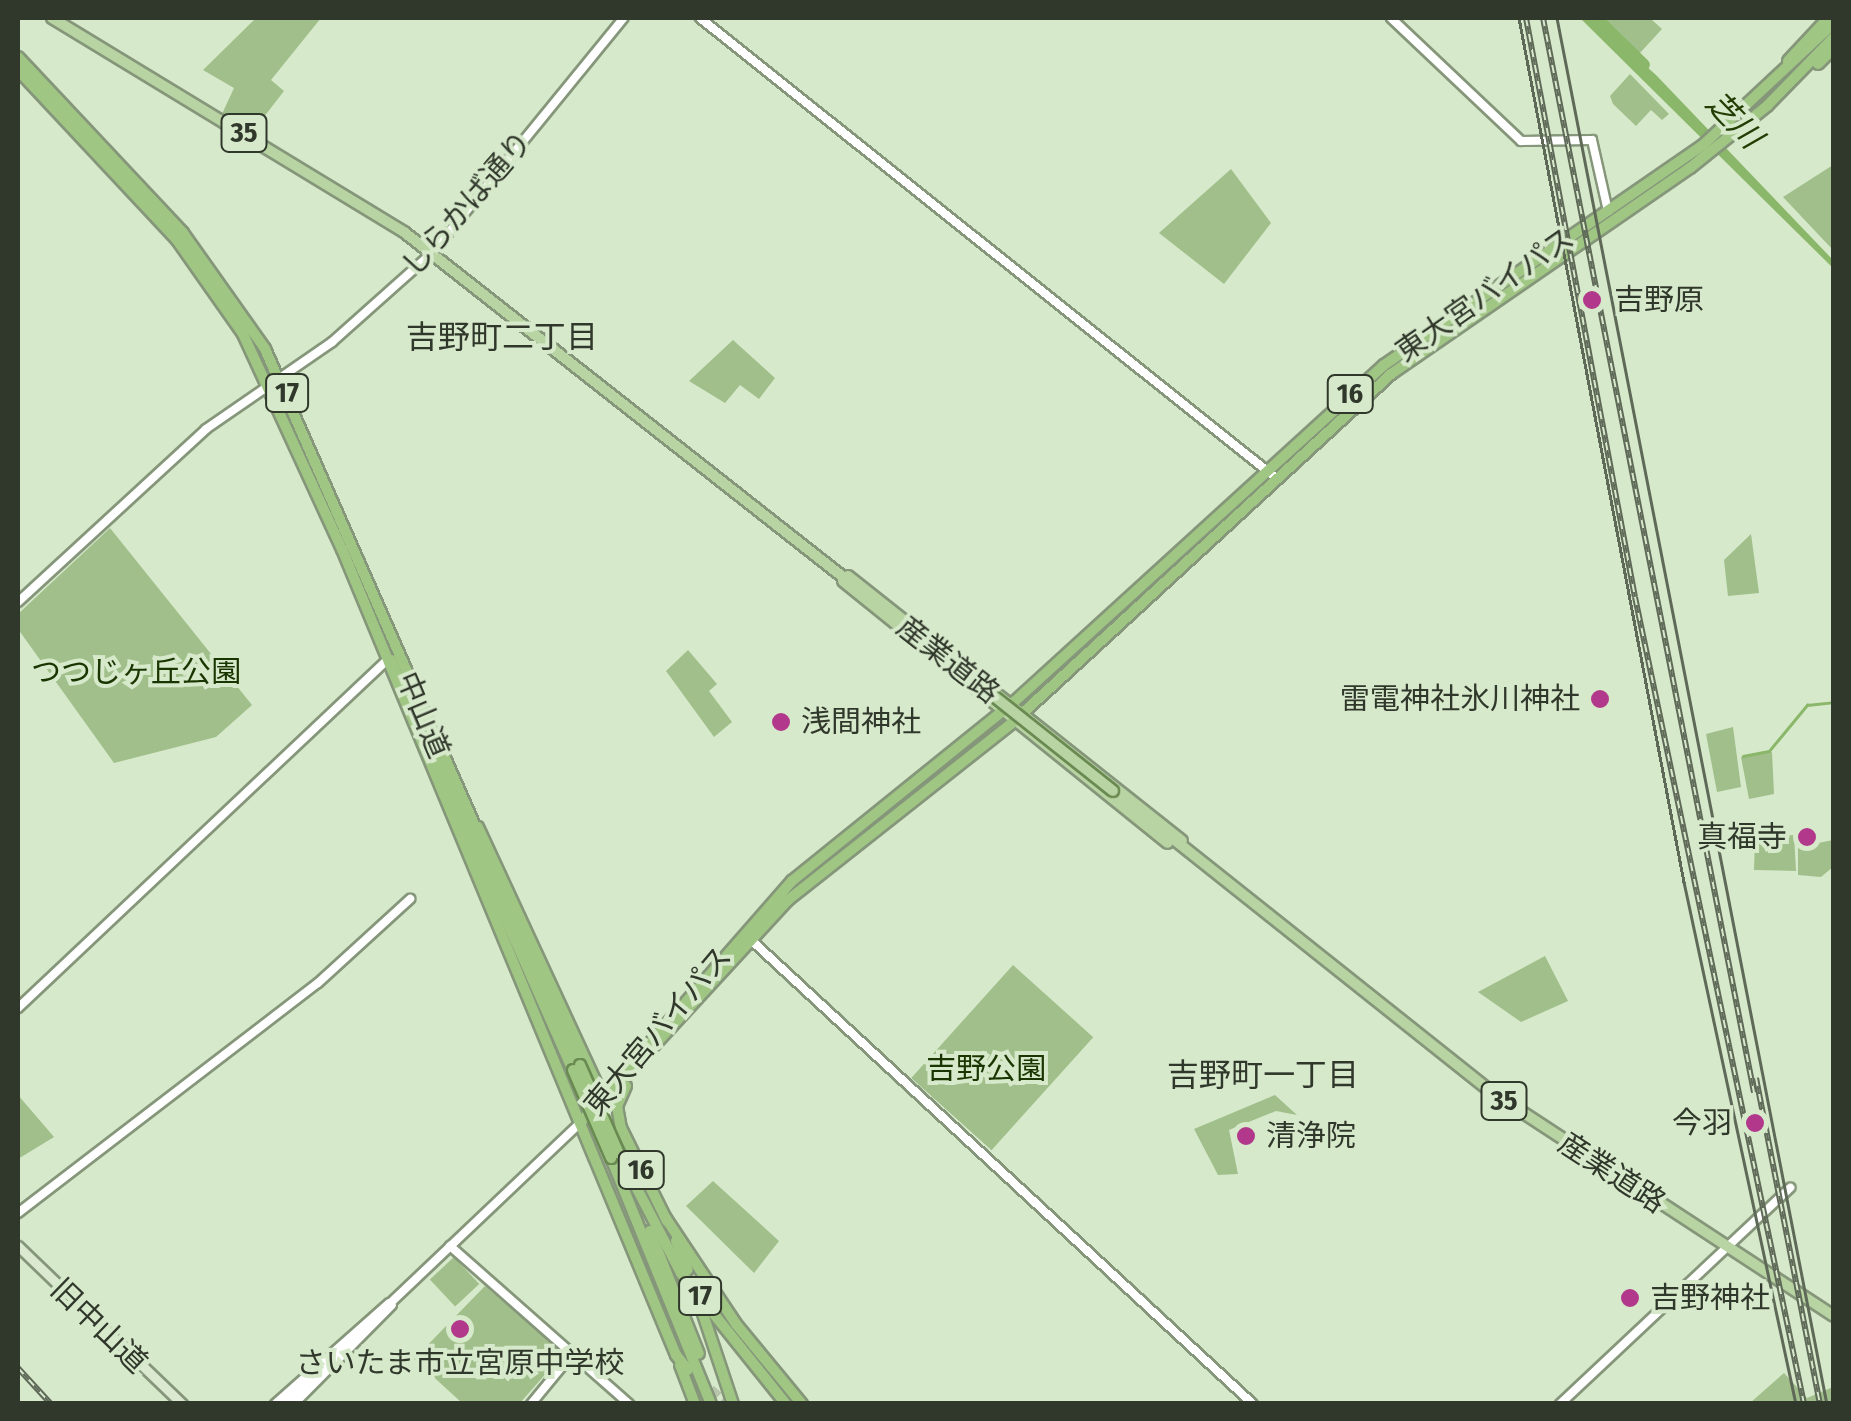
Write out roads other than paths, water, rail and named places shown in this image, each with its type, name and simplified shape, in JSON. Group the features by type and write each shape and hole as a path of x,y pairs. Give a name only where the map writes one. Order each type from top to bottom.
{"highway":[{"name":"東大宮バイパス","path":"1763,102 1831,20"},
{"name":"東大宮バイパス","path":"603,1097 636,1068 792,880 1014,702 1272,474 1433,340 1608,224 1724,135 1834,37"},
{"name":"東大宮バイパス","path":"1763,102 1834,48"},
{"name":"中山道","path":"18,56 183,233 228,292 280,377 452,793 615,1156 682,1272 786,1404"},
{"name":"中山道","path":"18,70 202,270 268,384 342,549 384,662 676,1355 688,1370"},
{"name":"東大宮バイパス","path":"580,1122 747,936 812,879 1013,722 1427,331 1707,148"},
{"name":"17","path":"342,549 452,793"},
{"path":"415,735 504,873 603,1097"},
{"name":"16","path":"636,1068 617,1106 621,1128 688,1270"},
{"path":"580,1122 606,1121 621,1128"},
{"name":"16","path":"615,1156 715,1404"},
{"name":"16","path":"629,1179 715,1404"},
{"path":"665,1217 736,1324 802,1404"},
{"path":"703,1314 734,1404"},
{"name":"16","path":"676,1355 695,1404"}],"main road":[{"name":"産業道路","path":"52,18 432,252 1493,1093 1834,1316"},
{"name":"35","path":"836,571 862,582 1014,702 1173,830 1196,857"},
{"name":"35","path":"836,571 852,593 1013,722 1166,842 1196,857"},
{"name":"旧中山道","path":"18,1246 182,1404"}],"street":[{"name":"しらかば通り","path":"18,602 206,429 332,342 432,252 624,18"},
{"path":"700,18 1272,474"},
{"path":"1391,18 1521,141 1592,140 1608,224"},
{"path":"18,1008 384,662"},
{"path":"18,1213 309,990 410,899"},
{"path":"747,936 1253,1404"},
{"path":"284,1404 580,1122"},
{"path":"1560,1404 1790,1188"},
{"path":"450,1246 628,1404"},
{"path":"294,1404 387,1316 394,1301"},
{"path":"275,1404 378,1306 394,1301"},
{"path":"530,1404 573,1353"},
{"path":"304,1394 314,1404"}],"waterway":[{"name":"芝川","path":"1596,18 1644,65"},
{"path":"1743,756 1769,751 1807,705 1834,702"}],"tunnel":[{"path":"688,1370 727,1404"}],"tram line":[{"path":"1519,18 1684,882 1796,1404"},
{"path":"1557,18 1827,1404"}],"railway":[{"path":"1526,18 1635,597 1804,1404"},
{"path":"1543,18 1754,1092"},
{"path":"1756,1078 1820,1404"},
{"path":"18,1368 51,1404"}],"place":[{"name":"吉野原","path":"1592,300"},
{"name":"雷電神社氷川神社","path":"1600,699"},
{"name":"浅間神社","path":"781,722"},
{"name":"真福寺","path":"1807,837"},
{"name":"今羽","path":"1755,1123"},
{"name":"清浄院","path":"1246,1136"},
{"name":"吉野神社","path":"1630,1298"},
{"name":"さいたま市立宮原中学校","path":"460,1329"}],"district":[{"name":"吉野町二丁目","path":"502,337"},
{"name":"吉野町一丁目","path":"1263,1075"}],"park label":[{"name":"つつじヶ丘公園","path":"136,672"},
{"name":"吉野公園","path":"986,1069"}]}
